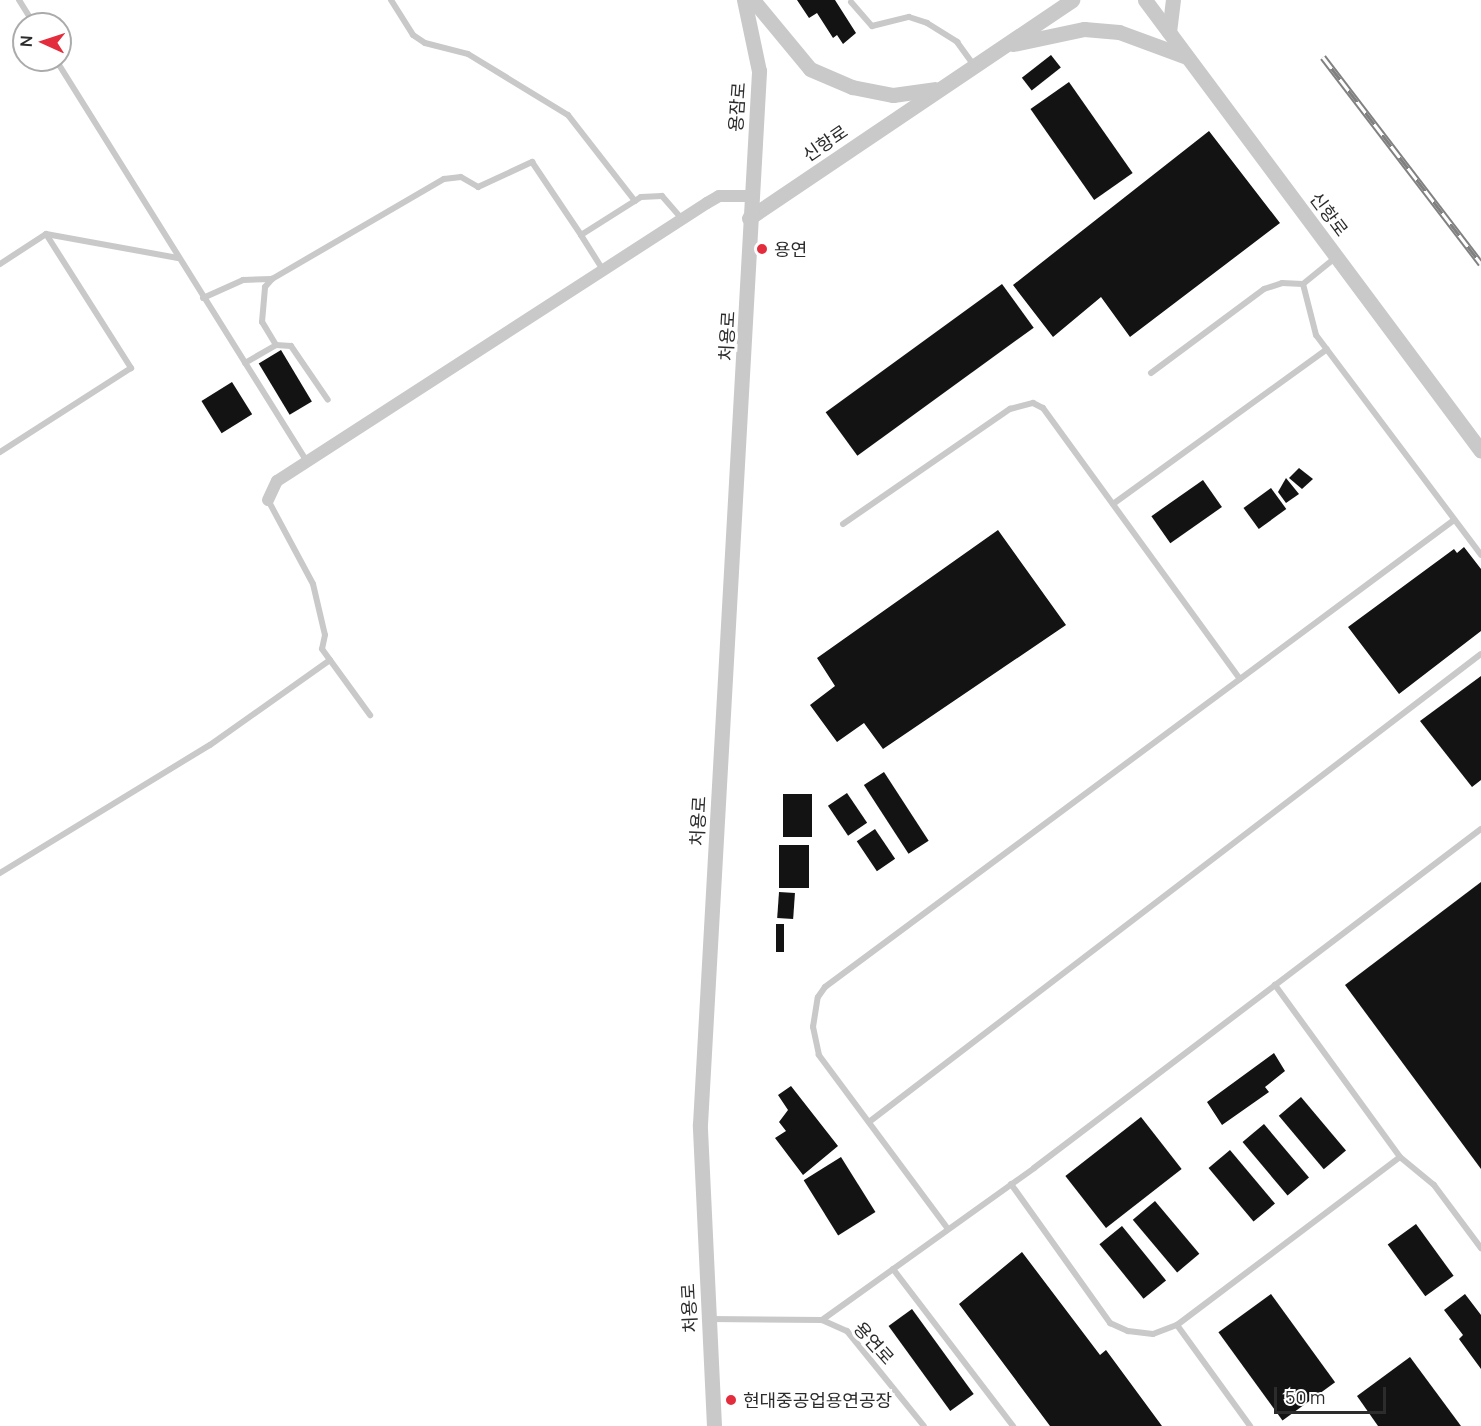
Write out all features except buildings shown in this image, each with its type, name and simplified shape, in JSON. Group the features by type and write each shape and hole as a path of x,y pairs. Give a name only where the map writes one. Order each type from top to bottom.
{"street":[{"name":"용잠로","path":"744,0 759,71 749,218"},
{"path":"753,0 810,69 852,87 893,95 941,88"},
{"name":"신항로","path":"749,218 1072,0"},
{"name":"신항로","path":"1145,0 1481,451"},
{"path":"1169,32 1173,0"},
{"path":"1004,45 1084,29 1119,32 1188,57"},
{"path":"268,500 277,481 682,219 719,196 751,196"},
{"name":"처용로","path":"714,1426 700,1124 749,293 749,218"}],"lane":[{"path":"391,0 413,35 425,43 468,54 568,115 635,201"},
{"path":"851,2 872,26 909,17 927,23 957,42 974,65"},
{"path":"63,72 307,461"},
{"path":"276,345 262,322 265,287 272,279 444,179 461,177 478,188 532,162 603,270"},
{"path":"581,235 635,201 662,196 682,219"},
{"path":"0,264 46,234 178,258"},
{"path":"0,452 130,368 46,234"},
{"path":"1151,374 1264,289 1282,283 1304,284 1336,257"},
{"path":"203,298 243,280 272,279"},
{"path":"1304,284 1316,335 1481,555"},
{"path":"245,363 276,345 291,346 328,400"},
{"path":"1113,504 1327,349"},
{"path":"843,524 1021,404 1043,408 1240,679"},
{"path":"268,500 313,584 325,634 322,649 370,715"},
{"path":"948,1229 816,1046 813,1010 825,987 1454,520"},
{"path":"869,1122 1481,654"},
{"path":"0,873 210,745 330,660"},
{"path":"822,1320 1011,1184 1481,828"},
{"path":"1275,986 1400,1157 1434,1185 1481,1248"},
{"path":"1011,1184 1110,1323 1128,1331 1153,1334 1177,1325 1400,1157"},
{"path":"892,1269 1013,1426"},
{"name":"용연로","path":"710,1319 822,1320 847,1331 924,1426"},
{"path":"1177,1325 1250,1426"}],"railway":[{"path":"1323,57 1481,264"}],"place":[{"name":"용연","path":"762,249"},
{"name":"현대중공업용연공장","path":"731,1400"}]}
